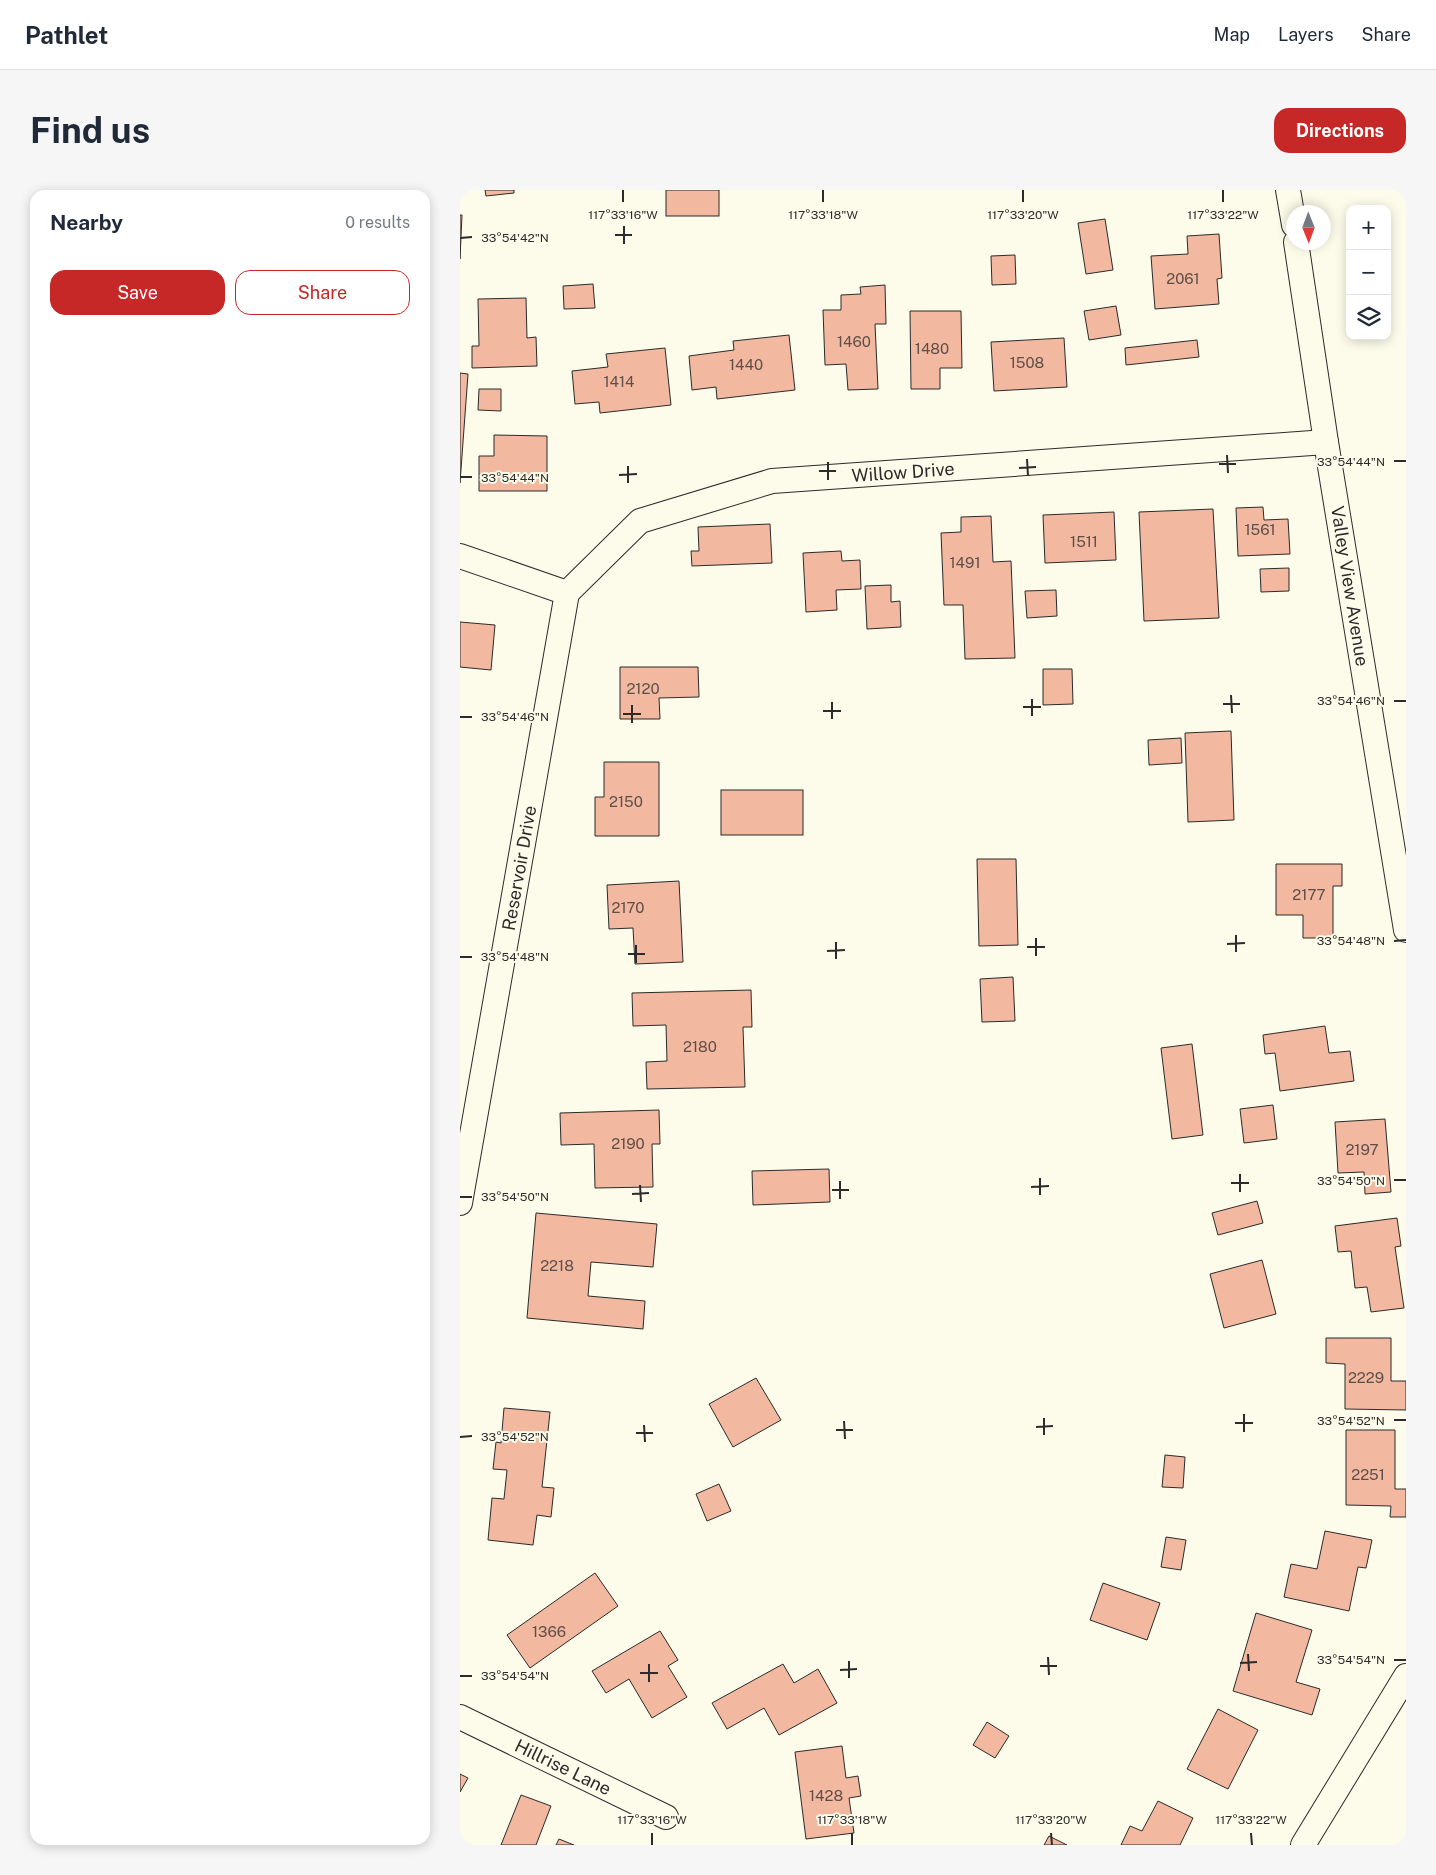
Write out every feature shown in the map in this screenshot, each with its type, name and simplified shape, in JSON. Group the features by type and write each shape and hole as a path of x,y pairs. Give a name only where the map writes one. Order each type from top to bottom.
{"street":[{"path":"1288,190 1291,205"},
{"name":"Valley View Avenue","path":"1297,250 1326,442 1406,930"},
{"name":"Willow Drive","path":"567,593 640,521 772,481 1326,442"},
{"path":"460,556 567,593"},
{"name":"Reservoir Drive","path":"460,1202 567,593"},
{"path":"1303,1845 1406,1676"},
{"name":"Hillrise Lane","path":"460,1717 666,1817"}],"building":[{"path":"485,190 514,190 514,193 486,196"},
{"path":"666,190 719,190 719,216 666,216"},
{"path":"460,215 462,215 460,259"},
{"path":"1105,219 1113,270 1086,274 1078,223"},
{"path":"1219,234 1222,278 1217,279 1219,304 1155,309 1151,256 1188,254 1187,236"},
{"path":"1015,255 1016,284 992,285 991,256"},
{"path":"593,284 595,308 564,309 563,286"},
{"path":"885,285 886,324 875,324 878,389 848,390 846,364 825,365 823,310 841,310 841,295 861,294 860,287"},
{"path":"526,298 527,338 536,337 537,366 472,368 472,346 479,346 478,299"},
{"path":"1116,306 1121,335 1089,340 1084,311"},
{"path":"910,311 961,311 962,368 940,368 940,389 911,389"},
{"path":"789,335 795,390 717,399 716,387 692,390 689,356 734,350 733,341"},
{"path":"1064,338 1067,387 994,391 991,342"},
{"path":"1197,340 1199,357 1126,365 1125,348"},
{"path":"665,348 671,405 600,413 599,402 575,404 572,371 608,367 606,354"},
{"path":"460,373 468,374 460,483"},
{"path":"479,389 501,389 501,411 478,410"},
{"path":"494,435 547,436 547,491 479,491 479,456 494,456"},
{"path":"1263,507 1264,520 1288,519 1290,554 1238,556 1236,508"},
{"path":"1213,509 1219,618 1144,621 1139,512"},
{"path":"1114,512 1116,560 1045,563 1043,515"},
{"path":"991,516 993,562 1011,561 1015,658 965,659 963,605 944,605 941,533 961,532 961,517"},
{"path":"770,524 772,563 692,566 691,551 699,551 698,527"},
{"path":"841,551 842,561 860,560 861,589 836,590 837,610 806,612 803,553"},
{"path":"1289,568 1289,591 1261,592 1260,569"},
{"path":"891,585 891,602 900,601 901,627 867,629 865,586"},
{"path":"1056,590 1057,616 1027,618 1025,591"},
{"path":"460,622 495,625 491,670 460,667"},
{"path":"620,667 698,667 699,697 659,698 660,719 620,719"},
{"path":"1043,669 1072,669 1073,704 1043,705"},
{"path":"1231,731 1234,820 1188,822 1185,733"},
{"path":"1181,738 1182,763 1149,765 1148,740"},
{"path":"604,762 659,762 659,836 595,836 595,797 604,797"},
{"path":"721,790 803,790 803,835 721,835"},
{"path":"977,859 1016,859 1018,945 979,946"},
{"path":"1276,864 1342,864 1342,886 1333,886 1333,938 1303,938 1303,915 1276,915"},
{"path":"679,881 683,962 635,964 633,928 609,929 607,885"},
{"path":"1013,977 1015,1021 982,1022 980,979"},
{"path":"751,990 752,1027 743,1027 745,1087 647,1089 646,1062 667,1061 666,1025 633,1026 632,993"},
{"path":"1325,1026 1329,1053 1350,1051 1354,1081 1280,1091 1275,1053 1265,1054 1263,1035"},
{"path":"1192,1044 1203,1135 1172,1139 1161,1048"},
{"path":"1273,1105 1277,1139 1244,1143 1240,1109"},
{"path":"659,1110 660,1144 652,1144 653,1187 595,1188 594,1144 561,1145 560,1113"},
{"path":"1385,1119 1391,1192 1365,1194 1364,1172 1338,1173 1335,1122"},
{"path":"829,1169 830,1202 753,1205 752,1171"},
{"path":"1257,1201 1263,1223 1218,1235 1212,1213"},
{"path":"536,1213 657,1224 653,1267 591,1262 588,1296 645,1301 643,1329 527,1318"},
{"path":"1397,1218 1401,1246 1395,1247 1404,1308 1371,1312 1367,1287 1355,1288 1351,1251 1338,1252 1335,1226"},
{"path":"1262,1260 1276,1314 1224,1328 1210,1274"},
{"path":"1326,1338 1391,1338 1391,1381 1406,1381 1406,1410 1345,1409 1345,1364 1326,1363"},
{"path":"756,1378 781,1420 733,1447 709,1404"},
{"path":"504,1408 550,1412 542,1487 554,1488 551,1517 537,1515 533,1545 488,1540 492,1498 504,1499 507,1470 493,1469 496,1442 501,1443"},
{"path":"1346,1430 1395,1430 1395,1489 1406,1489 1406,1517 1390,1517 1391,1506 1346,1505"},
{"path":"1165,1455 1185,1457 1183,1488 1162,1487"},
{"path":"719,1484 731,1511 707,1521 696,1494"},
{"path":"1325,1531 1372,1540 1366,1568 1358,1567 1349,1611 1284,1597 1291,1564 1317,1569"},
{"path":"1166,1537 1186,1540 1181,1570 1161,1567"},
{"path":"595,1573 618,1606 530,1668 507,1635"},
{"path":"1103,1583 1160,1603 1147,1640 1090,1620"},
{"path":"1256,1613 1312,1630 1296,1682 1320,1689 1312,1715 1233,1691"},
{"path":"660,1631 678,1660 668,1666 687,1697 652,1718 629,1679 606,1693 592,1671"},
{"path":"783,1664 794,1683 818,1669 837,1703 779,1735 764,1708 727,1729 712,1703"},
{"path":"1218,1709 1258,1730 1228,1789 1187,1769"},
{"path":"987,1722 1009,1736 995,1758 973,1745"},
{"path":"842,1746 846,1778 858,1776 861,1796 849,1798 854,1833 806,1839 795,1752"},
{"path":"460,1774 468,1778 460,1792"},
{"path":"521,1795 551,1806 536,1845 501,1845"},
{"path":"1158,1801 1193,1818 1180,1845 1121,1845 1130,1826 1142,1831"},
{"path":"1049,1836 1067,1845 1044,1845"},
{"path":"559,1839 574,1845 556,1845"}]}
